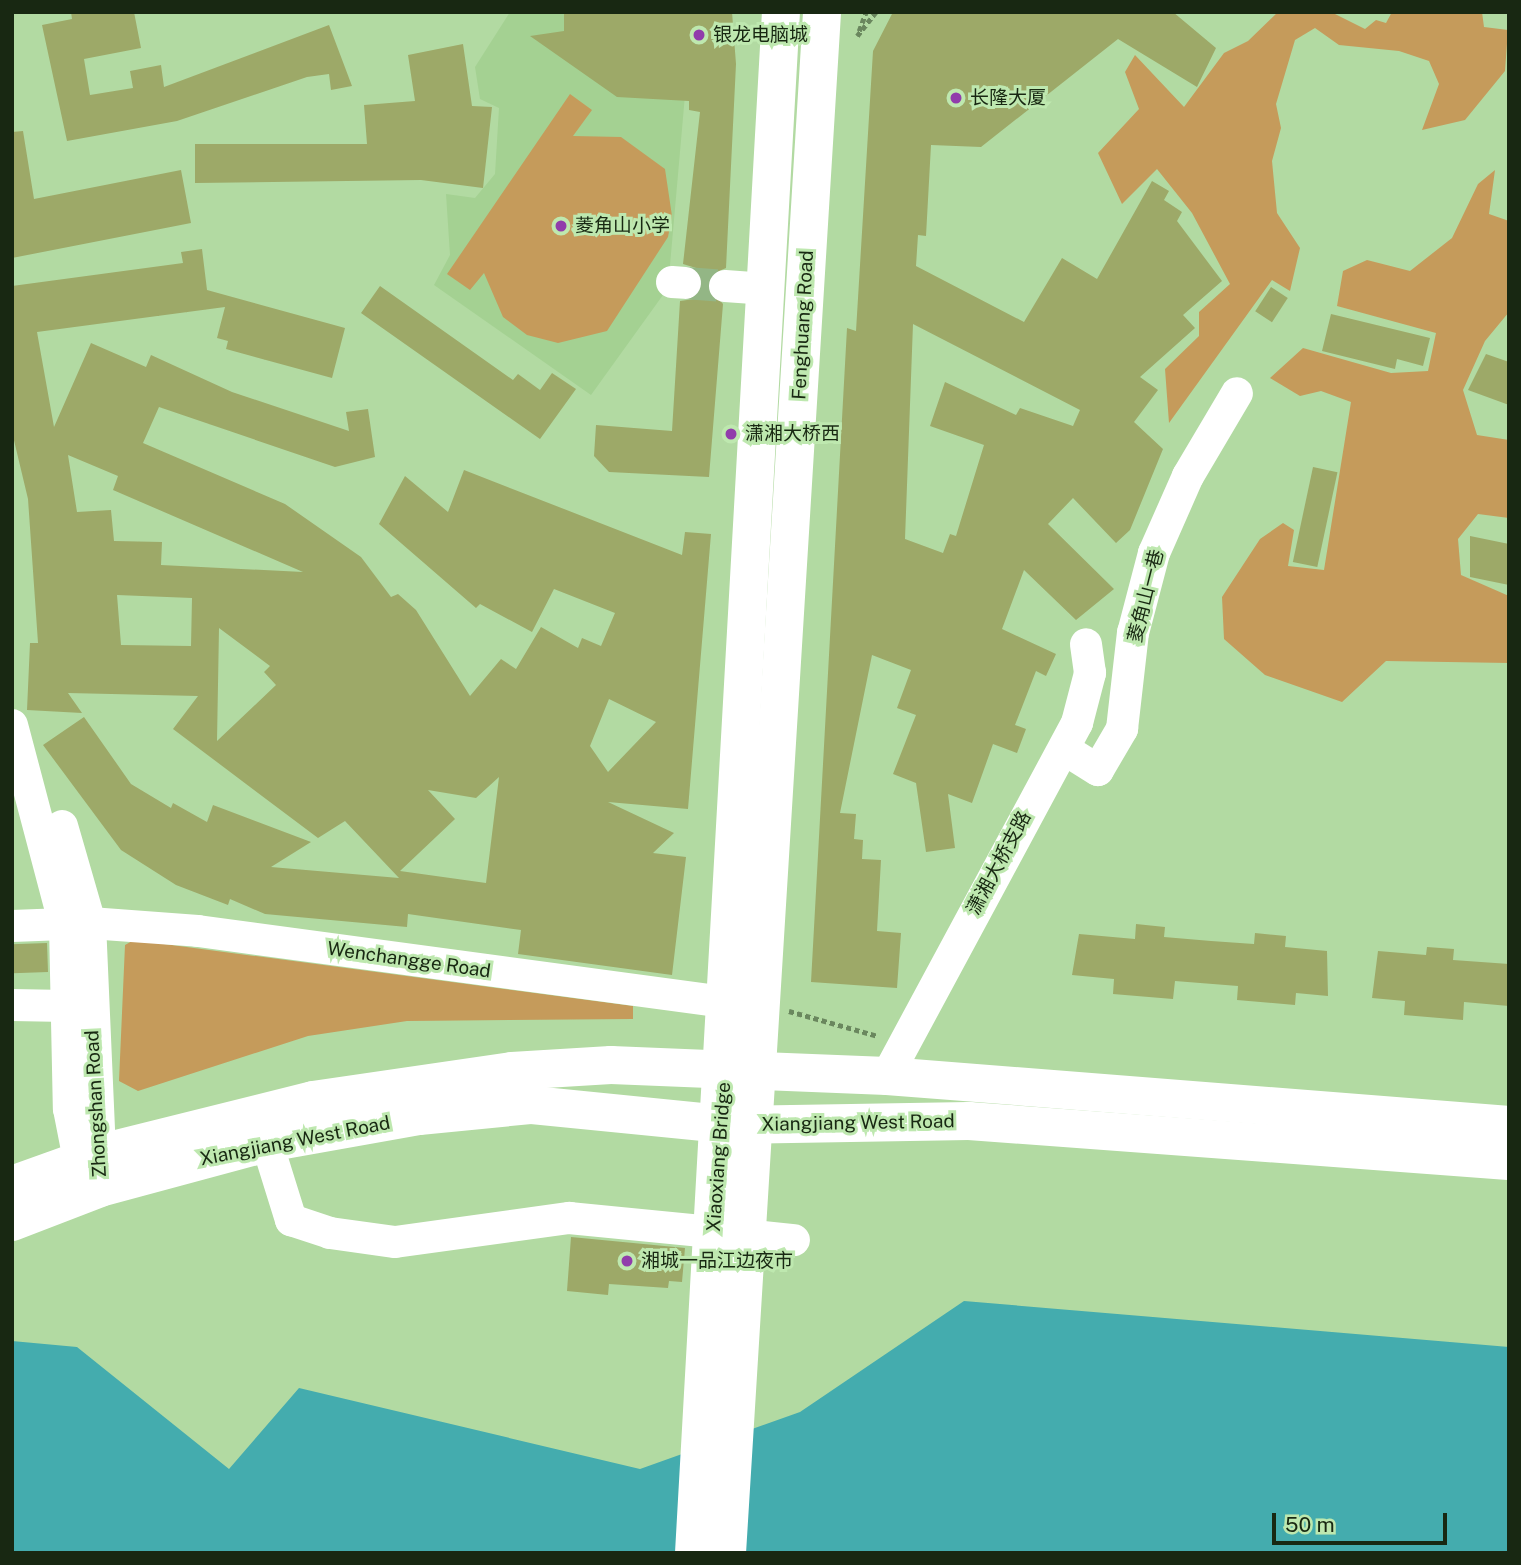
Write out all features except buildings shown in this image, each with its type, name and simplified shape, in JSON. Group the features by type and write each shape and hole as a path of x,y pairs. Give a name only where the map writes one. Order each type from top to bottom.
{"main road":[{"path":"760,763 742,624 781,12"},
{"name":"Fenghuang Road","path":"760,763 822,12"},
{"path":"820,53 850,24"},
{"name":"Xiaoxiang Bridge","path":"694,1553 760,763"},
{"name":"Xiaoxiang Bridge","path":"727,1553 760,763"},
{"name":"Xiangjiang West Road","path":"12,1185 93,1167 313,1100 512,1071 676,1065 887,1076 1509,1125"},
{"name":"Xiangjiang West Road","path":"12,1222 93,1167 267,1143 419,1116 532,1105 734,1125 969,1121 1509,1161"}],"street":[{"path":"725,286 764,289"},
{"name":"菱角山一巷","path":"1064,749 1098,770 1122,729 1133,633 1154,553 1188,476 1237,393"},
{"name":"潇湘大桥支路","path":"887,1076 1064,749 1087,698 1086,644"},
{"name":"Zhongshan Road","path":"17,738 78,924 93,1167"},
{"path":"753,1006 758,899"},
{"name":"Zhongshan Road","path":"78,924 67,1006 69,1109 93,1167"},
{"name":"Wenchangge Road","path":"12,926 78,924 198,931 753,1006"},
{"path":"12,1005 67,1006"},
{"path":"267,1143 291,1220 330,1233 394,1242 569,1217 794,1240"}],"path":[{"path":"850,24 866,12"},
{"path":"850,24 876,12"},
{"path":"753,1006 878,1037"}],"shaded area":[{"name":"菱角山小学","path":"510,12 572,12 688,61 668,288 591,395 434,285 450,255 446,194 475,198 495,174 499,108 480,99 475,67"},
{"path":"1278,12 1331,12 1365,29 1376,20 1386,23 1392,12 1482,12 1484,27 1508,30 1505,71 1465,120 1422,130 1439,84 1429,61 1399,51 1339,45 1315,28 1295,40 1276,104 1281,128 1272,161 1277,213 1300,248 1290,291 1272,280 1169,423 1165,369 1199,336 1199,312 1230,284 1192,213 1157,169 1122,204 1098,153 1139,109 1125,72 1135,55 1184,107 1224,53 1248,41"},
{"path":"570,94 592,110 573,136 621,137 665,169 672,216 668,237 607,331 558,343 527,335 503,317 484,273 470,290 447,274"},
{"path":"1495,170 1489,214 1509,221 1509,312 1485,341 1463,390 1477,435 1509,440 1509,518 1478,514 1458,539 1461,575 1509,596 1509,663 1386,661 1342,702 1265,675 1224,639 1222,597 1260,539 1283,523 1294,530 1288,566 1324,570 1351,402 1321,391 1300,396 1270,378 1303,348 1391,373 1428,371 1436,333 1337,306 1343,271 1367,260 1410,271 1452,238 1478,184"},
{"path":"134,940 633,1006 633,1019 407,1021 308,1036 138,1091 119,1081 125,945"}],"water":[{"path":"964,1301 1509,1347 1509,1553 12,1553 12,1341 77,1347 229,1469 299,1388 640,1469 800,1412"}],"tunnel":[{"path":"685,283 725,286"}],"place":[{"name":"银龙电脑城","path":"699,35"},
{"name":"长隆大厦","path":"956,98"},
{"name":"菱角山小学","path":"561,226"},
{"name":"潇湘大桥西","path":"731,434"},
{"name":"湘城一品江边夜市","path":"627,1261"}]}
